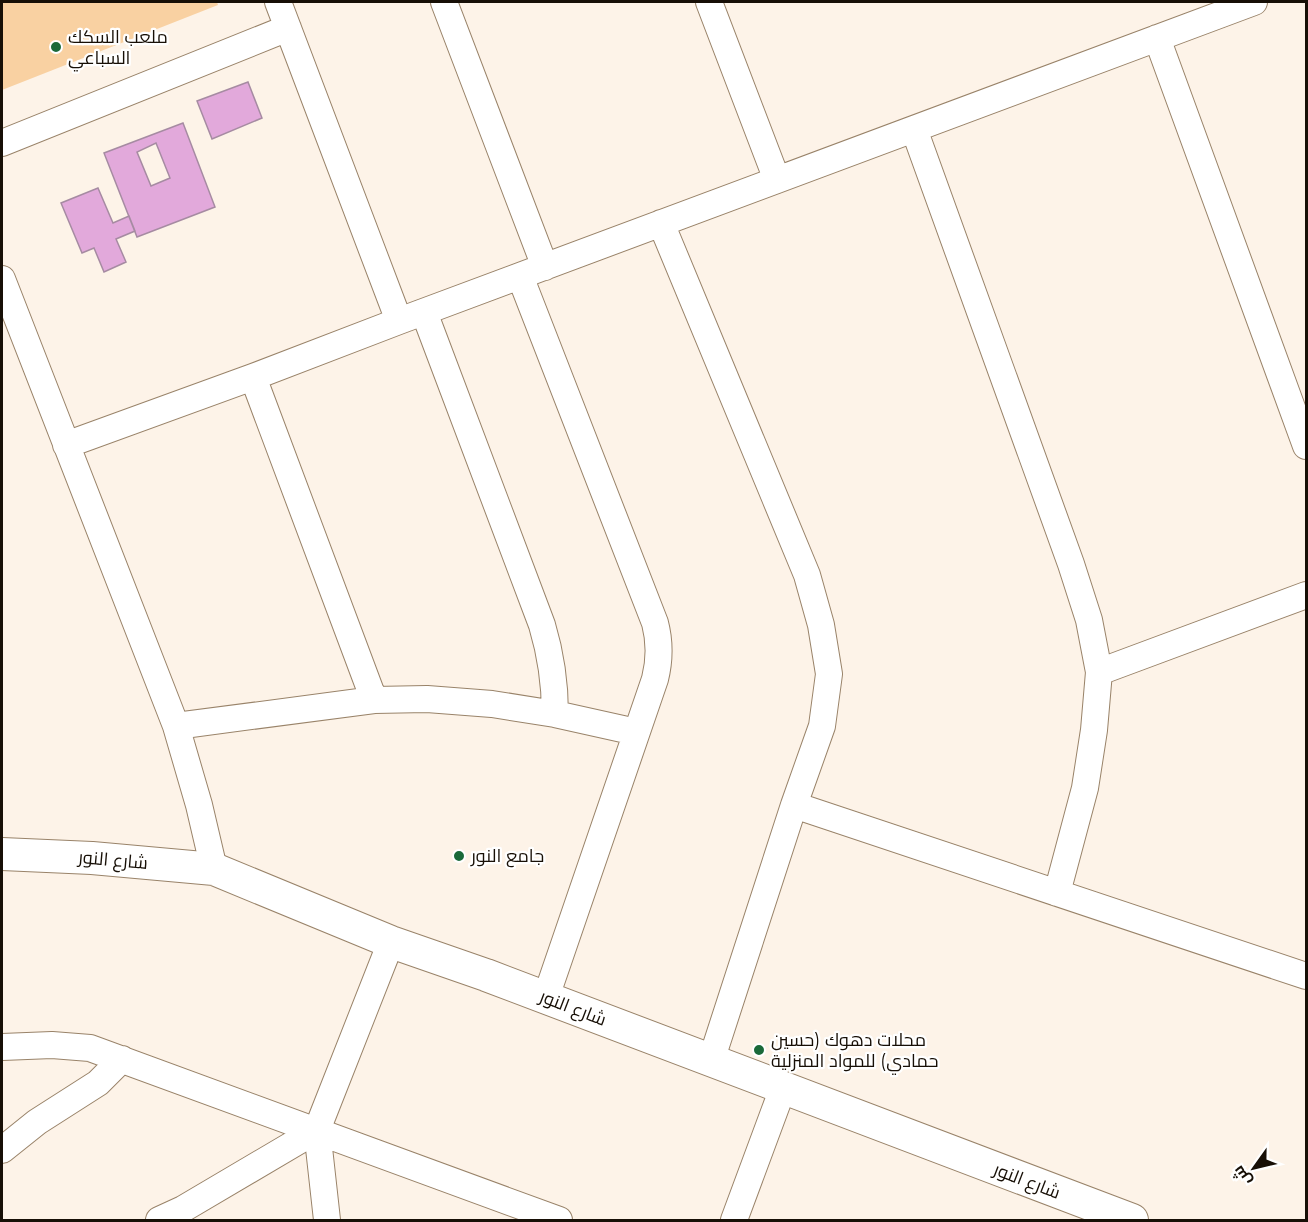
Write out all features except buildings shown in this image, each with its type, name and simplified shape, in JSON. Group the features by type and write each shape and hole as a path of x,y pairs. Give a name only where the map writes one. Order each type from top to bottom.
{"street":[{"path":"278,2 399,321"},
{"path":"444,2 545,267"},
{"path":"709,2 777,180"},
{"path":"66,445 1254,2"},
{"path":"2,143 288,28"},
{"path":"1157,38 1306,446"},
{"path":"914,129 1071,564 1089,620 1100,672 1085,788 1057,893"},
{"path":"661,223 807,575 821,625 829,674 822,726 711,1061"},
{"path":"520,276 659,638 658,666 546,998"},
{"path":"2,279 177,726 214,869"},
{"path":"424,312 542,625 551,655 555,687 555,714"},
{"path":"253,377 374,700"},
{"path":"1100,672 1306,595"},
{"path":"177,726 374,700 427,699 492,704 555,714 636,732"},
{"path":"794,805 1306,976"},
{"name":"شارع النور","path":"2,854 92,858 214,869 392,942 546,998 1132,1221"},
{"path":"327,1221 317,1130 392,942"},
{"path":"2,1047 52,1045 90,1047 559,1221"},
{"path":"2,1150 37,1122 98,1083 122,1059"},
{"path":"734,1221 783,1088"},
{"path":"159,1221 317,1130"}],"shaded area":[{"name":"ملعب السكك السباعي","path":"2,2 217,2 218,5 2,90"}],"place":[{"name":"ملعب السكك السباعي","path":"56,47"},
{"name":"جامع النور","path":"459,856"},
{"name":"محلات دهوك (حسين حمادي) للمواد المنزلية","path":"759,1050"}]}
